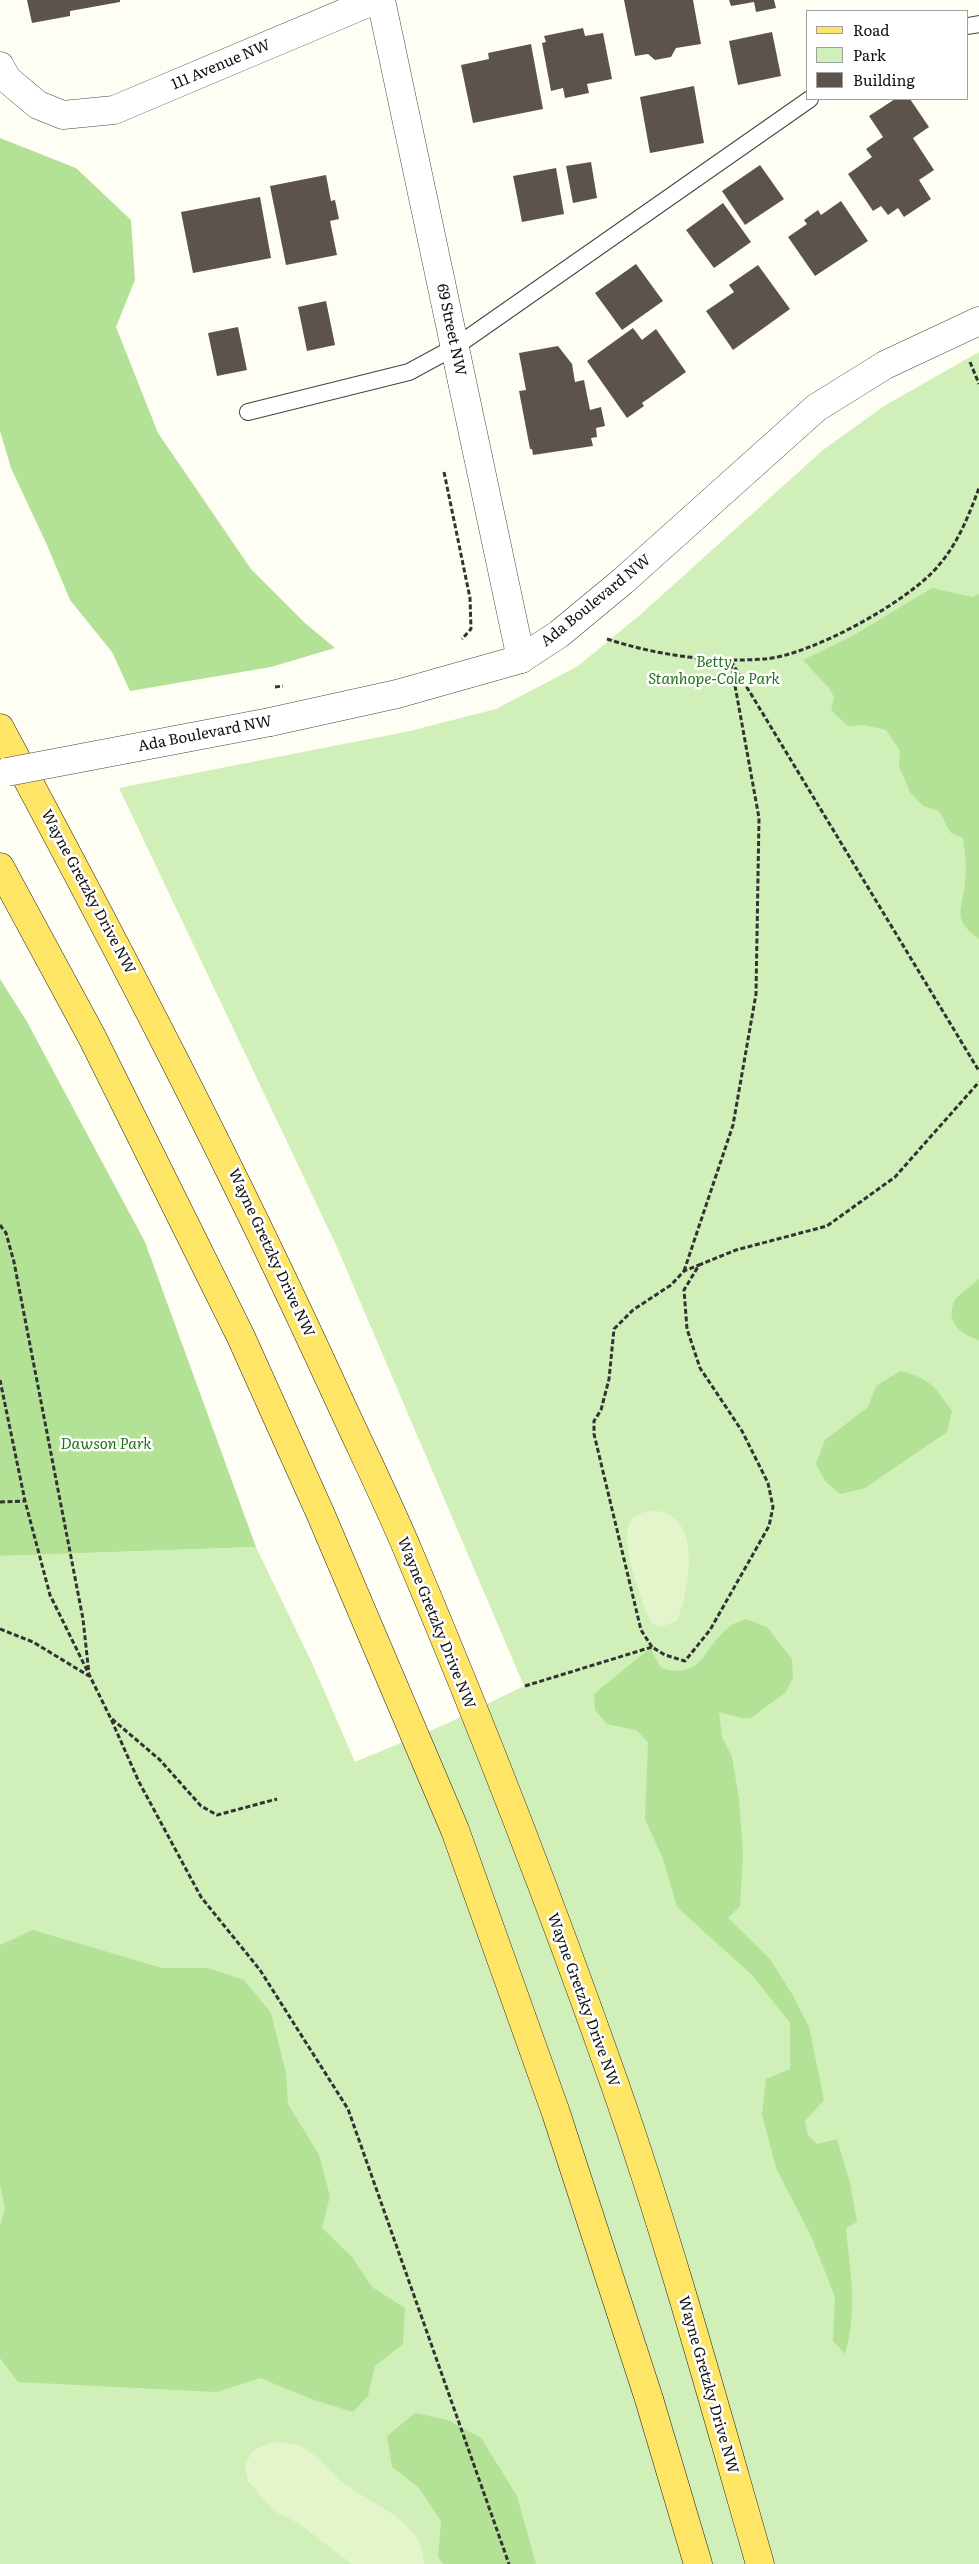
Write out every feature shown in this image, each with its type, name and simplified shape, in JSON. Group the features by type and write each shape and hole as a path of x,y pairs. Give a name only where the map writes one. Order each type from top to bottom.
{"main road":[{"name":"Wayne Gretzky Drive NW","path":"1,728 151,1010 223,1153 281,1274 408,1551 512,1810 615,2085 673,2264 760,2564"},
{"path":"0,866 92,1037 242,1337 321,1515 454,1830 556,2113 649,2399 698,2564"}],"street":[{"name":"111 Avenue NW","path":"0,66 7,79 38,105 63,115 114,110 375,0"},
{"name":"69 Street NW","path":"381,0 521,659"},
{"name":"Ada Boulevard NW","path":"0,774 270,722 397,694 521,659 559,634 623,581 816,408 885,365 979,321"}],"lane":[{"path":"248,412 409,372 455,347 809,100"}],"path":[{"path":"968,358 979,384"},
{"path":"442,463 470,598 471,629 459,643"},
{"path":"600,637 642,651 730,658 766,660 806,649 854,626 903,598 939,566 967,522 979,488"},
{"path":"730,658 979,1071"},
{"path":"698,1266 684,1290 687,1329 700,1368 742,1431 768,1483 773,1507 769,1526 710,1630 685,1661 665,1655 652,1647 641,1630 594,1434 594,1422 601,1410 608,1379 614,1329 633,1310 671,1285 684,1271 733,1125 756,994 759,818 730,658"},
{"path":"684,1271 736,1250 827,1226 895,1177 979,1082"},
{"path":"0,1225 6,1233 14,1262 31,1359 64,1515 86,1636 89,1677"},
{"path":"0,1380 25,1501 50,1595 111,1719 139,1782 201,1897 260,1970 348,2110 508,2564"},
{"path":"0,1502 25,1501"},
{"path":"0,1629 33,1642 89,1677"},
{"path":"525,1686 652,1647"},
{"path":"111,1719 160,1760 201,1806 217,1815 277,1799"}],"green space":[{"path":"0,138 76,168 131,220 135,280 116,327 158,433 251,569 305,623 335,648 271,667 130,691 112,652 70,600 11,468 0,431"},
{"name":"Betty Stanhope-Cole Park","path":"979,352 979,2564 0,2564 0,1556 256,1547 312,1663 355,1762 446,1724 524,1686 336,1245 119,788 410,731 496,709 578,666 641,614 823,450 884,406"},
{"path":"932,588 972,597 979,594 979,939 964,925 960,913 966,870 963,838 951,833 939,811 923,806 910,792 899,766 900,751 886,730 865,725 848,726 831,710 834,697 829,688 803,660 854,635"},
{"name":"Dawson Park","path":"0,979 26,1020 145,1242 256,1547 0,1556"},
{"path":"979,1279 979,1340 966,1335 956,1326 953,1321 952,1308 955,1300"},
{"path":"900,1371 925,1380 941,1395 952,1411 947,1432 865,1488 840,1494 825,1481 816,1464 825,1440 868,1407 876,1386"},
{"path":"658,1511 672,1517 682,1527 687,1541 689,1558 685,1592 677,1621 660,1627 652,1624 643,1602 633,1573 627,1544 627,1532 632,1519 642,1513"},
{"path":"746,1619 767,1627 792,1659 793,1677 786,1692 751,1718 741,1718 719,1712 722,1737 732,1757 739,1799 743,1854 740,1906 728,1918 769,1958 792,1994 809,2027 824,2100 805,2121 808,2135 817,2144 837,2139 850,2183 857,2222 846,2228 852,2307 849,2338 845,2354 833,2341 835,2297 811,2236 776,2168 762,2114 766,2079 790,2069 790,2023 753,1976 677,1907 663,1859 645,1819 648,1742 636,1730 607,1724 595,1710 594,1694 650,1648 661,1668 676,1671 687,1669 703,1658 723,1633 734,1624"},
{"path":"33,1930 162,1968 208,1968 244,1980 271,2013 286,2073 288,2104 319,2155 330,2196 322,2228 352,2257 372,2287 405,2308 403,2344 375,2366 368,2396 353,2412 314,2400 260,2378 217,2392 18,2382 0,2358 0,2226 5,2209 0,2184 0,1945"},
{"path":"415,2413 448,2420 481,2438 517,2496 536,2564 443,2564 438,2557 441,2521 419,2488 392,2467 387,2436"},
{"path":"272,2442 292,2443 305,2449 345,2484 395,2516 416,2536 422,2549 424,2564 352,2564 298,2523 274,2511 248,2481 245,2466 252,2451"}],"building":[{"path":"27,0 120,0 120,2 70,11 70,16 32,23"},
{"path":"624,0 693,0 701,44 676,48 671,57 655,60 648,54 635,56"},
{"path":"729,0 774,0 776,8 756,12 754,2 731,6"},
{"path":"583,28 585,36 603,33 612,79 587,84 589,93 565,98 563,88 551,91 542,43 546,42 544,36"},
{"path":"772,32 781,76 738,85 729,41"},
{"path":"531,44 543,109 473,123 461,65 489,59 488,53"},
{"path":"694,86 704,143 650,153 640,97"},
{"path":"893,100 911,100 929,127 913,138 934,170 919,180 931,199 904,217 898,208 888,215 881,206 873,211 848,174 872,157 866,149 883,137 869,116"},
{"path":"591,162 597,198 573,203 566,166"},
{"path":"760,165 784,199 745,225 722,191"},
{"path":"556,168 564,214 522,222 513,176"},
{"path":"326,175 331,201 335,200 339,219 330,221 337,255 286,265 270,186"},
{"path":"260,197 271,258 193,273 181,212"},
{"path":"841,201 868,241 815,276 788,237 807,224 804,220 818,210 821,215"},
{"path":"723,203 751,242 714,268 686,230"},
{"path":"636,264 663,301 622,330 595,293"},
{"path":"758,265 790,309 733,350 706,311 734,292 729,285"},
{"path":"326,301 335,345 307,351 298,307"},
{"path":"238,327 247,370 217,376 208,333"},
{"path":"633,328 642,340 656,329 686,372 642,403 644,406 627,418 587,361"},
{"path":"558,346 572,364 575,382 584,380 590,410 601,407 605,426 596,428 597,437 591,438 593,446 533,455 532,449 530,449 519,391 526,390 519,353"}]}
